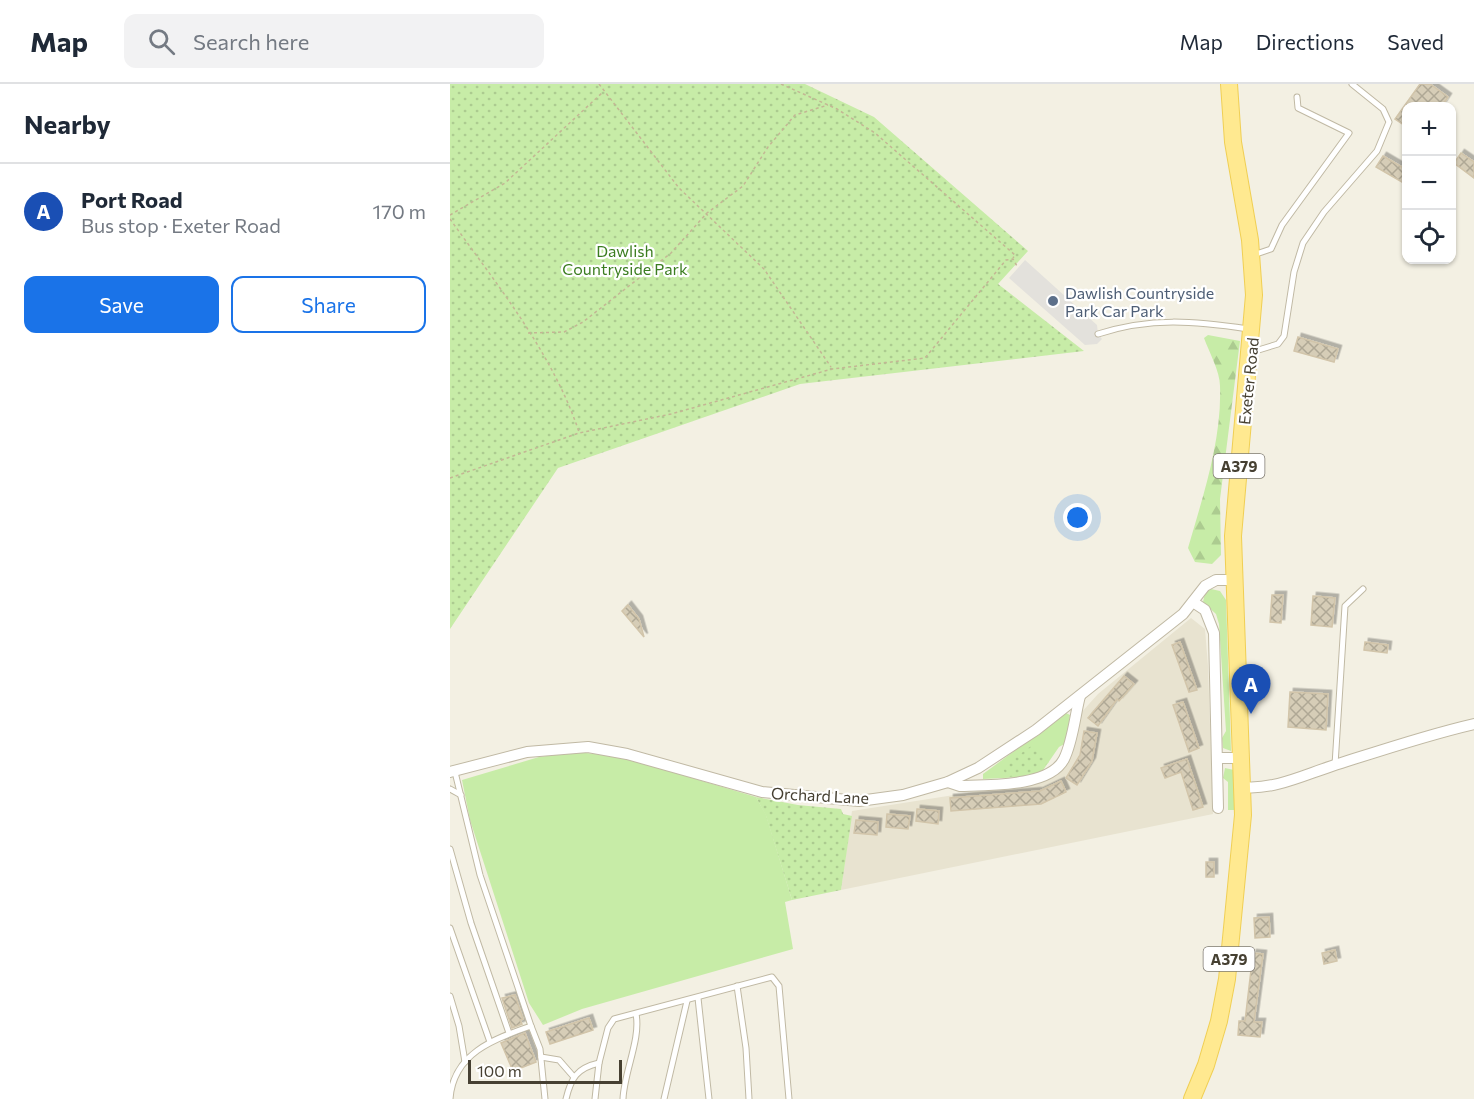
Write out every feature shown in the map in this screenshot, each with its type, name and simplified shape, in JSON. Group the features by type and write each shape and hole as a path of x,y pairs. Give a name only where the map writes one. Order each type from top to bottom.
{"main road":[{"name":"Exeter Road","path":"1229,84 1233,142 1251,256 1253,330 1235,505 1234,580 1243,787"},
{"name":"A379","path":"1192,1099 1206,1065 1219,1021 1227,979 1240,853 1243,787"}],"street":[{"name":"Orchard Lane","path":"453,771 527,752 588,747 627,754 753,790 859,801 903,795 948,782 978,768 1080,696 1183,614 1210,582 1234,580"},
{"path":"1192,602 1204,610 1214,633 1218,808"},
{"path":"948,782 960,786 1036,780 1056,770 1064,759 1069,745 1080,696"},
{"path":"1243,787 1262,787 1474,724"},
{"path":"1218,758 1243,758"}],"lane":[{"path":"1251,352 1278,344 1284,336 1294,272 1303,243 1324,212 1377,151 1389,122 1383,109 1352,84"},
{"path":"1251,256 1271,249 1282,225 1349,133 1298,108 1297,97"},
{"path":"1098,334 1128,324 1164,320 1253,330"},
{"path":"1335,765 1346,606 1362,589"},
{"path":"453,771 480,875 541,1057 545,1099"},
{"path":"450,789 460,795"},
{"path":"450,849 471,923 509,1033"},
{"path":"450,927 489,1042"},
{"path":"595,1099 599,1063 610,1024 614,1019 772,977 776,980 786,1049 789,1099"},
{"path":"737,986 746,1048 749,1099"},
{"path":"450,996 459,1026 465,1062"},
{"path":"698,998 709,1099"},
{"path":"664,1099 687,1001"},
{"path":"623,1099 627,1068 638,1028 636,1014"},
{"path":"450,1099 451,1082 457,1069 489,1042 531,1026"},
{"path":"541,1057 559,1060 573,1077"},
{"path":"566,1099 573,1077 587,1066 599,1063"}],"path":[{"path":"599,84 679,188 764,269 832,369"},
{"path":"781,84 828,105 875,133 1015,255 1013,259 1018,268"},
{"path":"450,215 505,183 603,91"},
{"path":"528,333 564,332 583,322 671,253 707,213 743,186 768,147 795,115 828,105"},
{"path":"450,219 508,300 567,396 579,433"},
{"path":"450,478 579,433 661,416 832,369 925,358 1006,260 1013,259"}],"shaded area":[{"name":"Dawlish Countryside Park Car Park","path":"1025,260 1097,325 1098,334 1102,339 1097,344 1085,345 1009,278"},
{"path":"1191,618 1205,629 1213,814 841,890 852,811 1038,782 1055,775 1080,714 1098,694"}],"green space":[{"name":"Dawlish Countryside Park","path":"450,84 805,84 874,117 1028,251 998,284 1084,351 800,384 558,468 450,629"},
{"path":"1208,335 1240,341 1220,499 1221,555 1212,564 1195,562 1188,548 1215,447 1220,406 1220,380 1204,338"},
{"path":"1211,589 1220,591 1226,600 1231,751 1223,748 1222,738 1226,731 1219,624 1216,614 1203,602 1205,593"},
{"path":"1066,713 1070,715 1066,743 1059,747 1039,776 983,779 983,774"},
{"path":"1034,744 1049,762 1035,774 1007,777 1002,767"},
{"path":"577,752 622,757 756,797 766,815 792,900 785,902 793,949 582,1009 543,1025 529,1003 470,820 462,780 539,757"},
{"path":"1225,768 1234,770 1234,810 1228,810 1228,782 1223,778"},
{"path":"756,797 798,805 841,809 843,814 852,816 841,890 792,900 766,816"}],"building":[{"path":"1420,84 1430,84 1448,97 1445,102 1407,102"},
{"path":"1402,109 1402,124 1395,119"},
{"path":"1461,153 1474,162 1474,178 1456,164"},
{"path":"1383,156 1402,167 1402,182 1376,167"},
{"path":"1298,337 1338,349 1334,362 1294,351"},
{"path":"1272,595 1283,595 1281,623 1270,622"},
{"path":"1313,596 1335,598 1332,627 1311,625"},
{"path":"628,605 639,619 644,637 622,611"},
{"path":"1180,642 1197,690 1189,692 1172,645"},
{"path":"1365,642 1388,645 1387,653 1364,650"},
{"path":"1124,676 1134,684 1119,701 1117,699 1098,726 1088,718"},
{"path":"1290,692 1328,694 1326,730 1288,727"},
{"path":"1183,702 1199,748 1189,752 1173,705"},
{"path":"1084,731 1097,733 1092,761 1077,785 1066,778 1080,755"},
{"path":"1187,759 1203,807 1193,810 1181,772 1165,778 1161,768"},
{"path":"1061,781 1066,792 1041,804 951,811 950,798 1040,791"},
{"path":"917,809 939,811 938,824 916,821"},
{"path":"887,814 910,816 908,829 886,827"},
{"path":"856,820 878,822 877,835 854,833"},
{"path":"1206,862 1214,862 1214,877 1206,877"},
{"path":"1269,917 1270,937 1255,938 1254,918"},
{"path":"1335,950 1337,961 1324,964 1322,953"},
{"path":"1253,953 1263,954 1254,1022 1262,1022 1260,1037 1238,1035 1239,1021 1245,1021"},
{"path":"515,995 523,1019 520,1020 522,1024 512,1028 502,998"},
{"path":"589,1018 593,1030 550,1044 546,1032"},
{"path":"525,1033 536,1062 513,1071 501,1043"}],"place":[{"name":"Dawlish Countryside Park Car Park","path":"1053,301"},
{"name":"Port Road","path":"1251,714"}]}
